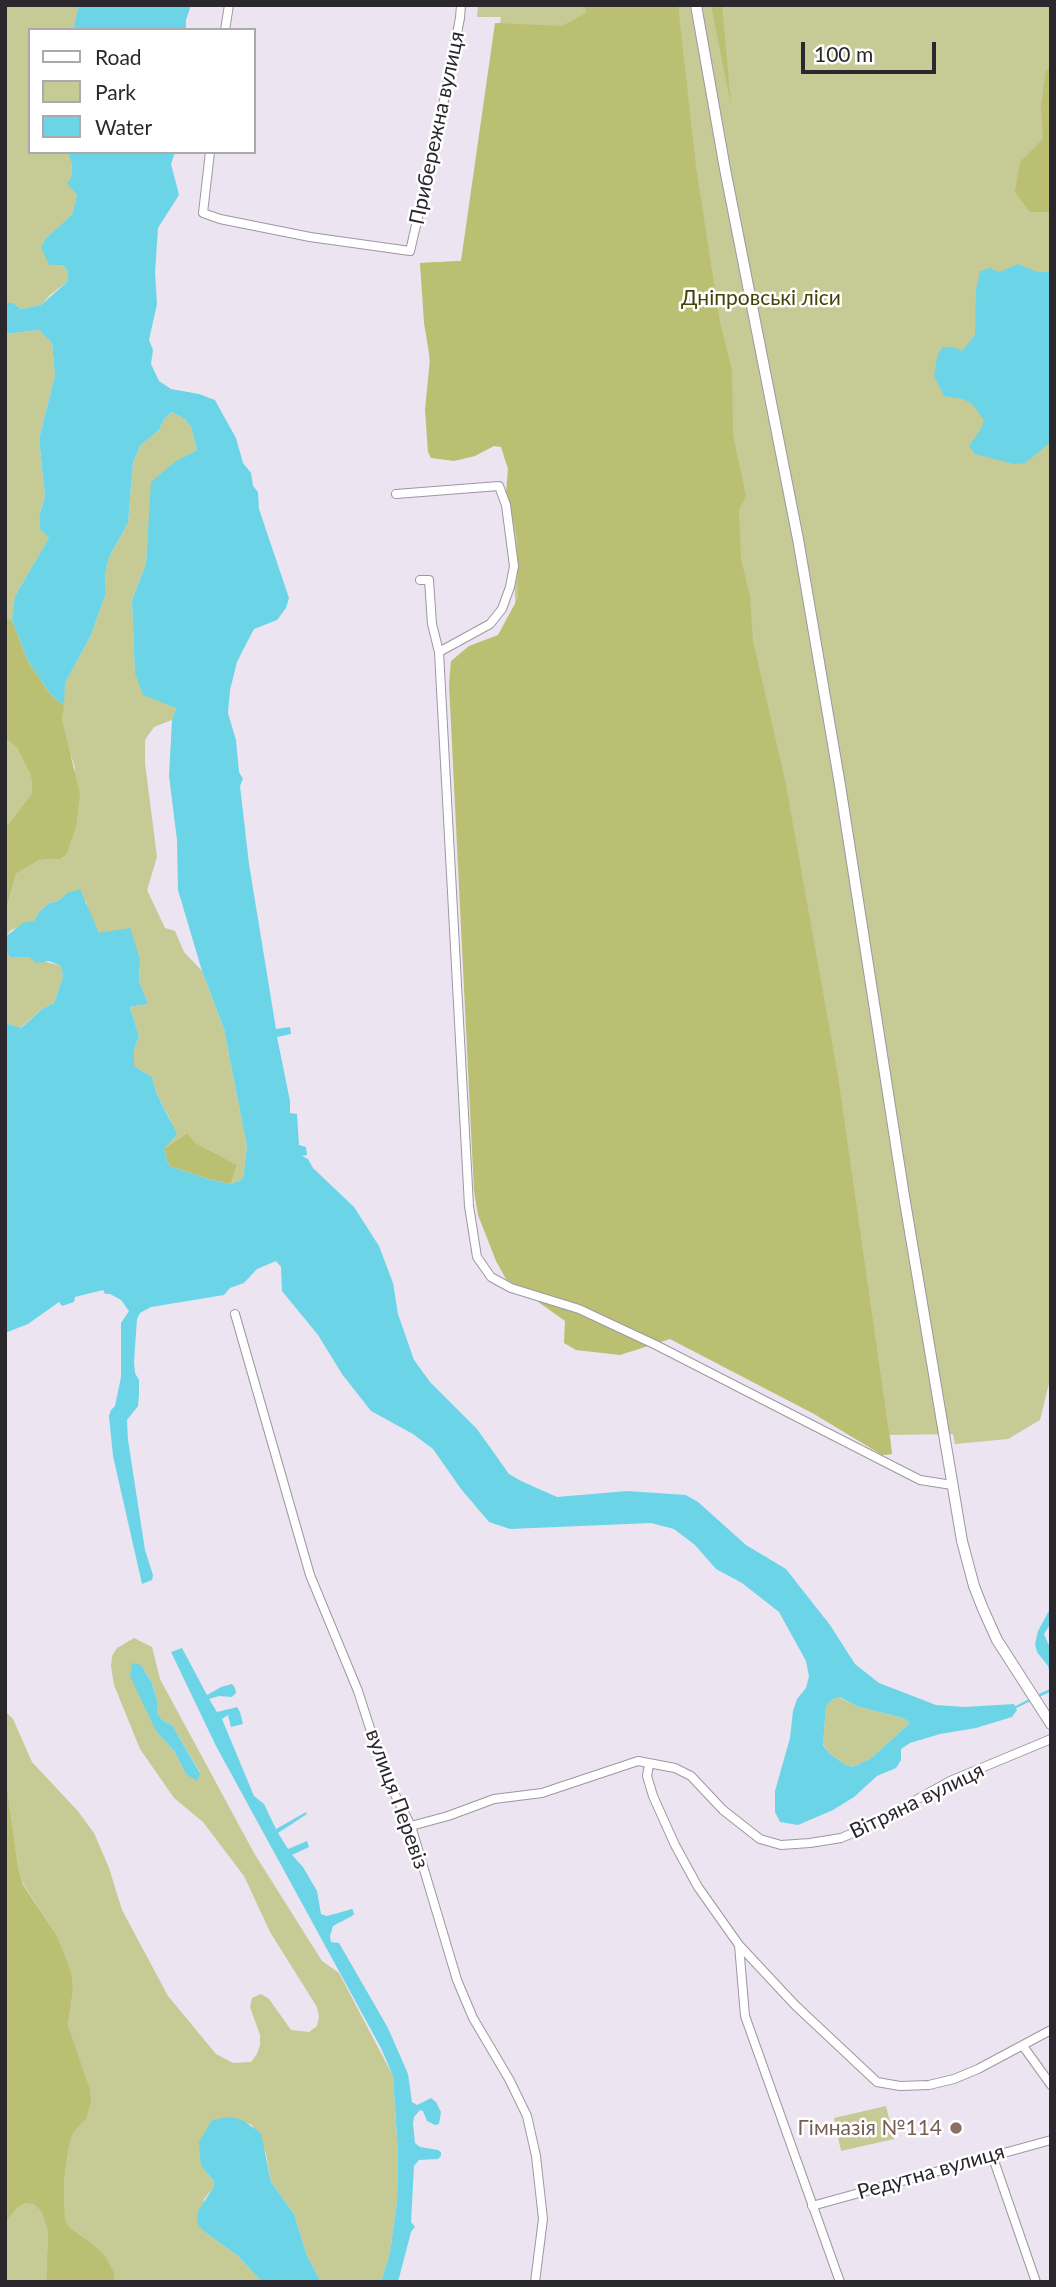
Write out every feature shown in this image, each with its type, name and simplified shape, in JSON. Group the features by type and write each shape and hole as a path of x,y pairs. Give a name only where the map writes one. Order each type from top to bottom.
{"main road":[{"path":"696,5 804,576 961,1541 974,1586 998,1640 1048,1719"}],"street":[{"path":"225,28 229,5"},
{"name":"Прибережна вулиця","path":"210,154 204,213 220,219 310,237 410,251 438,136 461,5"},
{"path":"396,494 499,486 506,505 514,566 502,609 490,624 439,652"},
{"path":"420,580 429,580 432,624 439,652 469,1206 477,1257 491,1277 511,1288 579,1309 656,1345 920,1480 952,1485"},
{"name":"вулиця Перевіз","path":"235,1314 310,1574 358,1691 385,1775 411,1826 457,1980 472,2018 509,2079 527,2116 536,2156 542,2208 535,2282"},
{"name":"Вітряна вулиця","path":"411,1826 494,1799 542,1793 638,1761 675,1768 691,1776 723,1810 760,1839 781,1844 810,1843 841,1838 869,1826 950,1781 1051,1739"},
{"path":"649,1765 647,1776 653,1796 675,1845 698,1887 739,1945 795,2005 877,2082 900,2086 929,2085 954,2079 1024,2046 1051,2030"},
{"path":"739,1945 745,2016 840,2282"},
{"path":"1024,2046 1051,2085"},
{"name":"Редутна вулиця","path":"812,2206 1051,2140"},
{"path":"992,2155 1036,2282"}],"green space":[{"path":"5,5 79,5 74,28 28,28 28,154 69,154 72,166 71,178 77,195 72,216 46,238 41,247 68,271 68,281 41,305 21,309 13,303 5,303"},
{"name":"Дніпровські ліси","path":"478,5 1051,5 1051,1375 1040,1420 1008,1439 955,1444 953,1434 890,1435 892,1454 882,1455 516,619 508,441 438,446 420,263 461,261 501,17 477,17"},
{"path":"585,5 678,5 696,167 720,322 732,370 733,435 746,496 739,510 741,559 750,597 753,641 785,780 838,1076 892,1454 882,1455 814,1414 670,1339 620,1355 576,1350 564,1343 565,1321 506,1279 478,1215 474,1191 449,684 451,661 469,646 498,635 518,598 517,536 506,492 508,469 501,447 494,446 475,456 454,461 431,458 428,452 425,410 430,359 424,323 420,263 461,261 495,23 562,26 586,13"},
{"path":"711,5 722,5 731,105"},
{"path":"1051,67 1051,212 1030,212 1015,192 1020,162 1043,139 1041,106 1046,71"},
{"path":"39,330 52,343 55,375 39,439 45,496 39,517 40,529 49,538 15,596 12,620 5,617 5,334"},
{"path":"172,412 185,419 191,427 197,450 176,461 148,532 146,564 132,600 135,673 176,708 172,720 154,727 145,740 145,763 157,857 147,890 165,928 175,931 184,952 202,971 224,1029 247,1147 243,1179 231,1184 237,1165 196,1143 187,1133 164,1149 171,1121 156,1092 152,1077 134,1066 134,1050 139,1036 130,1007 148,1004 139,981 140,959 99,933 86,901 67,893 58,901 49,903 34,921 11,930 5,937 5,914 16,874 39,860 60,859 66,855 75,767 62,719 65,683 91,635 106,593 105,575 109,557 128,523 133,463 140,446 159,430 164,419"},
{"path":"5,617 12,620 28,661 51,695 64,705 62,719 80,794 76,827 66,855 60,859 39,860 16,874 5,914 5,826 32,793 31,776 17,748 5,738"},
{"path":"5,738 17,748 31,776 32,793 10,824 5,826"},
{"path":"5,952 11,957 29,957 61,966 63,977 54,1003 42,1009 20,1028 5,1023"},
{"path":"187,1133 196,1143 237,1165 231,1184 169,1166 164,1149"},
{"path":"134,1638 152,1647 160,1679 254,1853 322,1961 339,1973 393,2076 398,2153 397,2201 390,2253 381,2282 321,2282 307,2256 294,2214 271,2182 266,2153 252,2125 230,2117 201,2166 214,2181 213,2188 204,2199 202,2230 238,2256 262,2282 115,2282 114,2273 93,2244 69,2227 65,2220 64,2180 70,2141 86,2119 76,2055 68,2026 73,1990 56,1934 23,1884 18,1867 5,1771 5,1711 13,1719 32,1762 77,1810 94,1833 109,1868 122,1910 168,1996 216,2054 233,2063 251,2062 257,2054 260,2035 250,2007 252,1998 261,1994 269,1999 291,2030 309,2032 317,2026 319,2016 317,2007 270,1932 244,1876 203,1822 174,1798 140,1749 114,1685 111,1666 112,1656 117,1648","holes":["141,1665 152,1683 157,1700 157,1713 163,1721 172,1725 200,1772 186,1774 175,1752 156,1731"]},
{"path":"839,1697 856,1706 903,1718 910,1723 870,1759 853,1767 844,1764 829,1753 823,1744 826,1706"},
{"path":"5,1771 18,1867 23,1885 56,1934 71,1972 73,1990 68,2026 90,2090 91,2101 86,2119 70,2141 64,2180 65,2219 69,2227 106,2257 114,2273 115,2282 46,2282 48,2232 42,2213 35,2205 26,2203 17,2208 5,2223"},
{"path":"886,2106 894,2139 841,2151 834,2118"},
{"path":"26,2203 35,2205 42,2213 48,2232 46,2282 5,2282 5,2223 17,2208"}],"water":[{"path":"79,5 191,5 186,28 73,28"},
{"path":"69,154 174,154 171,164 179,195 158,228 155,273 157,304 149,340 153,350 151,364 159,381 171,389 215,400 236,438 243,463 251,473 253,486 258,492 259,509 289,598 286,608 277,620 254,629 237,662 228,713 236,740 239,772 243,779 240,786 249,864 276,1029 290,1027 291,1034 277,1037 290,1113 297,1114 299,1145 306,1147 307,1155 302,1156 354,1207 379,1246 393,1283 398,1314 414,1360 430,1382 477,1429 509,1474 557,1497 627,1491 686,1495 698,1502 746,1545 786,1569 830,1625 855,1664 879,1683 936,1705 965,1707 1014,1704 1017,1710 1012,1717 910,1743 901,1749 901,1760 896,1768 877,1776 854,1797 833,1810 798,1825 780,1822 775,1812 775,1791 790,1738 793,1711 797,1699 806,1688 809,1676 806,1661 779,1612 742,1583 716,1569 695,1545 674,1529 651,1523 510,1529 489,1522 461,1489 433,1449 413,1434 371,1411 342,1374 318,1335 282,1291 281,1267 276,1261 257,1269 244,1283 230,1288 224,1295 151,1307 140,1313 137,1319 134,1362 139,1380 138,1406 127,1420 145,1550 153,1575 152,1580 142,1584 113,1456 109,1416 115,1406 121,1377 121,1323 129,1311 121,1300 105,1294 103,1290 75,1297 74,1302 62,1306 59,1302 28,1324 5,1333 5,1023 21,1028 42,1009 54,1003 63,977 61,966 49,961 37,963 29,957 11,957 5,952 5,937 23,923 34,921 49,903 80,889 99,933 130,928 140,959 139,981 148,1004 130,1007 139,1036 134,1050 134,1066 152,1077 156,1092 177,1134 164,1149 169,1166 231,1184 243,1179 247,1147 224,1029 202,971 178,890 177,840 169,776 172,720 176,708 143,695 135,673 132,600 146,564 151,482 176,461 197,450 191,427 185,419 172,412 164,419 159,430 140,446 133,463 128,523 109,557 105,575 106,593 91,635 65,683 64,705 51,695 28,661 12,620 15,596 49,538 40,529 39,517 45,496 39,439 55,375 52,343 39,330 5,334 5,303 13,303 21,309 41,305 68,281 68,271 62,265 49,265 41,247 46,238 72,215 77,195 67,183 71,178 72,166","holes":["840,1697 856,1706 903,1718 910,1723 870,1759 853,1767 844,1764 823,1745 826,1706 833,1699"]},
{"path":"1018,264 1037,272 1051,272 1051,442 1025,463 1014,464 975,454 969,446 984,420 972,404 963,399 944,396 934,376 937,357 942,347 953,347 962,351 975,335 976,291 980,271 990,268 999,272"},
{"path":"1051,1607 1051,1623 1044,1634 1051,1650 1051,1677 1035,1644 1038,1631"},
{"path":"182,1648 207,1695 232,1684 235,1688 236,1693 232,1697 219,1696 209,1699 217,1712 237,1707 240,1712 243,1724 231,1727 228,1715 222,1719 254,1796 264,1804 276,1829 306,1812 307,1814 278,1833 288,1849 307,1841 309,1847 292,1855 303,1867 317,1891 321,1914 327,1916 353,1910 352,1916 333,1926 331,1942 339,1943 388,2028 408,2074 412,2102 417,2105 431,2098 441,2112 439,2124 435,2125 427,2121 423,2111 420,2110 414,2117 415,2143 420,2147 438,2150 441,2156 438,2159 419,2160 414,2166 411,2222 415,2227 411,2232 398,2282 381,2282 390,2253 397,2201 398,2153 393,2076 381,2048 216,1746 171,1652"},
{"path":"132,1663 141,1665 152,1683 157,1700 157,1713 163,1721 172,1725 200,1773 197,1781 186,1774 175,1752 156,1731 130,1676"},
{"path":"230,2117 242,2120 261,2133 271,2182 294,2214 307,2256 321,2282 262,2282 238,2256 202,2230 197,2222 198,2211 213,2188 214,2181 201,2166 199,2142 212,2120"}],"waterway":[{"path":"1038,1696 1051,1690"},
{"path":"1016,1707 1032,1699"}],"place":[{"name":"Гімназія №114","path":"956,2128"}]}
